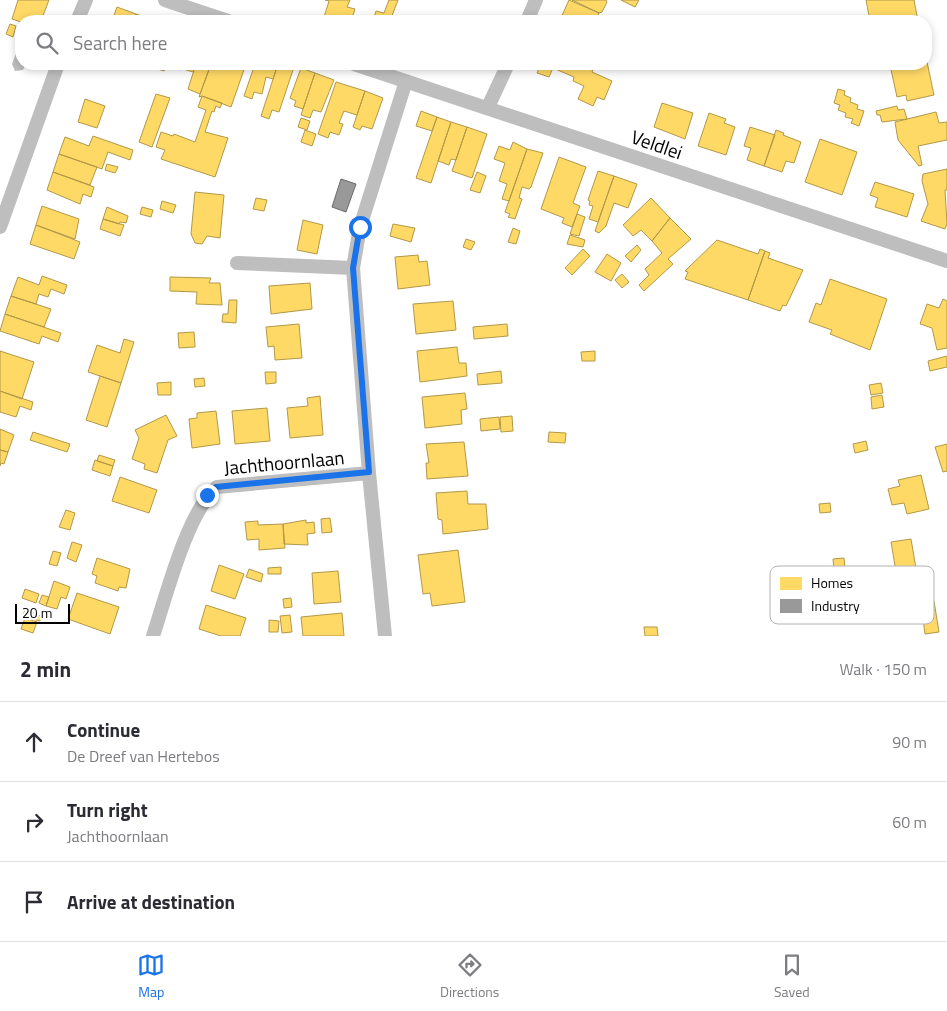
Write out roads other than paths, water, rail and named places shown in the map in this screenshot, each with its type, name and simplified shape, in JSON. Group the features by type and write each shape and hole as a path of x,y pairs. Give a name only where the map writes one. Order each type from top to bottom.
{"street":[{"path":"80,15 86,0"},
{"path":"166,0 210,15"},
{"path":"530,15 536,0"},
{"path":"0,227 56,70"},
{"name":"Veldlei","path":"371,70 488,107 947,261"},
{"path":"488,107 505,70"},
{"path":"386,636 369,472 353,268 360,227 406,82"},
{"path":"237,263 353,268"},
{"name":"Jachthoornlaan","path":"153,636 191,524 202,501 216,487 369,472"}]}
